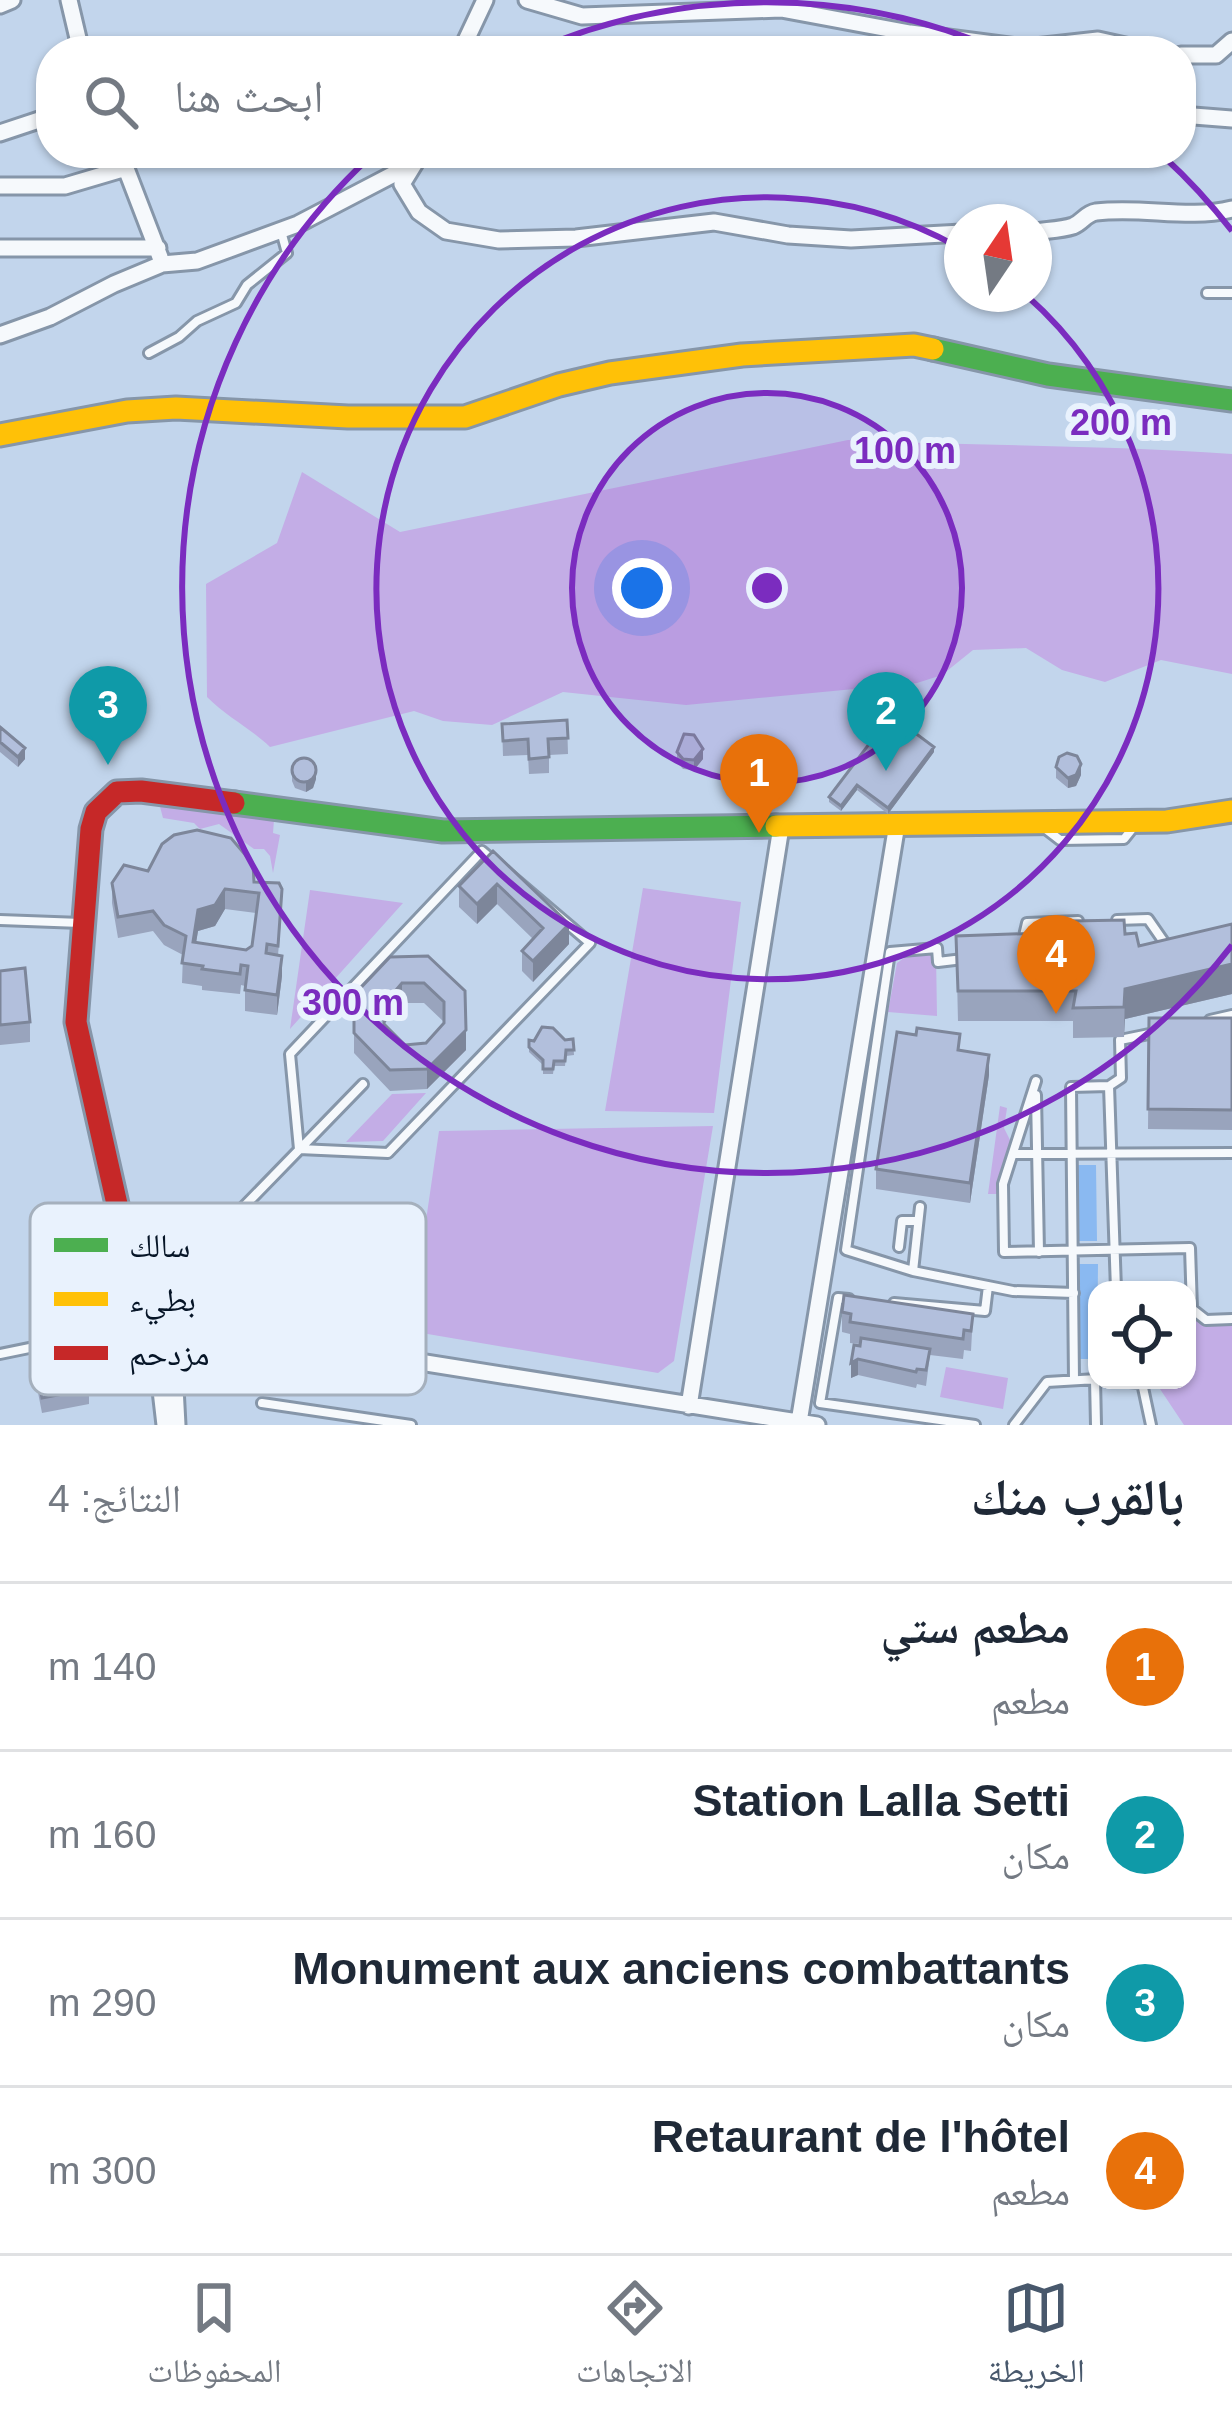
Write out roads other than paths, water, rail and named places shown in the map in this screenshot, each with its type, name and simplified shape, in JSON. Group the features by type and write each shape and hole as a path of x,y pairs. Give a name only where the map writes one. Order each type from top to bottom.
{"street":[{"path":"0,4 13,0"},
{"path":"70,0 78,36"},
{"path":"468,36 484,0"},
{"path":"526,0 582,16 781,9 933,36"},
{"path":"1196,55 1216,55 1232,41"},
{"path":"1196,117 1231,121"},
{"path":"0,133 36,121"},
{"path":"0,185 65,186 105,168"},
{"path":"126,168 160,256"},
{"path":"0,248 197,261 298,224 401,168"},
{"path":"412,168 402,184 419,212 446,231 499,240 576,238 714,222 788,235 851,239 944,234"},
{"path":"1052,229 1079,224 1091,212 1149,208 1210,214 1232,209"},
{"path":"0,335 50,317 160,256"},
{"path":"0,436 127,412 176,408 465,417 610,373 742,355 914,345 1048,375 1232,400"},
{"path":"1186,392 1232,388"},
{"path":"117,1203 76,1022 81,923 95,812 116,792 141,791 443,831 1139,821 1232,812"},
{"path":"426,1363 808,1424 897,824"},
{"path":"689,1406 781,826"},
{"path":"164,1395 165,1425"},
{"path":"172,1395 177,1425"}],"lane":[{"path":"149,353 197,321 236,303 247,285 287,253 280,229"},
{"path":"1207,293 1232,293"},
{"path":"482,851 590,943 388,1153 299,1149 290,1054 482,851"},
{"path":"0,920 81,923"},
{"path":"1020,952 1027,922 1148,920 1167,946 1189,942"},
{"path":"979,957 938,962 937,948 890,952 846,1250 913,1271 988,1286 1074,1293"},
{"path":"1187,1025 1232,1015"},
{"path":"1073,1380 1071,1087 1109,1086 1120,1078 1120,1040 1165,1030"},
{"path":"1039,1252 1036,1081 1003,1184 1004,1252 1039,1252 1190,1248 1192,1310 1206,1320 1232,1319"},
{"path":"255,1203 299,1149 363,1084"},
{"path":"1109,1086 1116,1281"},
{"path":"1013,1154 1232,1153"},
{"path":"913,1271 920,1208"},
{"path":"899,1246 902,1221 918,1222"},
{"path":"880,1302 985,1311 988,1286"},
{"path":"859,1300 838,1298 820,1403 976,1425"},
{"path":"0,1354 30,1348"},
{"path":"1014,1425 1047,1382 1088,1380"},
{"path":"1096,1425 1098,1389"},
{"path":"1143,1389 1151,1425"},
{"path":"262,1403 411,1425"}],"water":[{"path":"1077,1165 1096,1165 1097,1241 1079,1241"},
{"path":"1079,1264 1098,1264 1098,1281 1088,1281 1088,1359 1080,1359"}],"place":[{"name":"Monument aux anciens combattants","path":"108,765"},
{"name":"Station Lalla Setti","path":"886,771"},
{"name":"مطعم ستي","path":"759,833"},
{"name":"Retaurant de l'hôtel","path":"1056,1014"}]}
